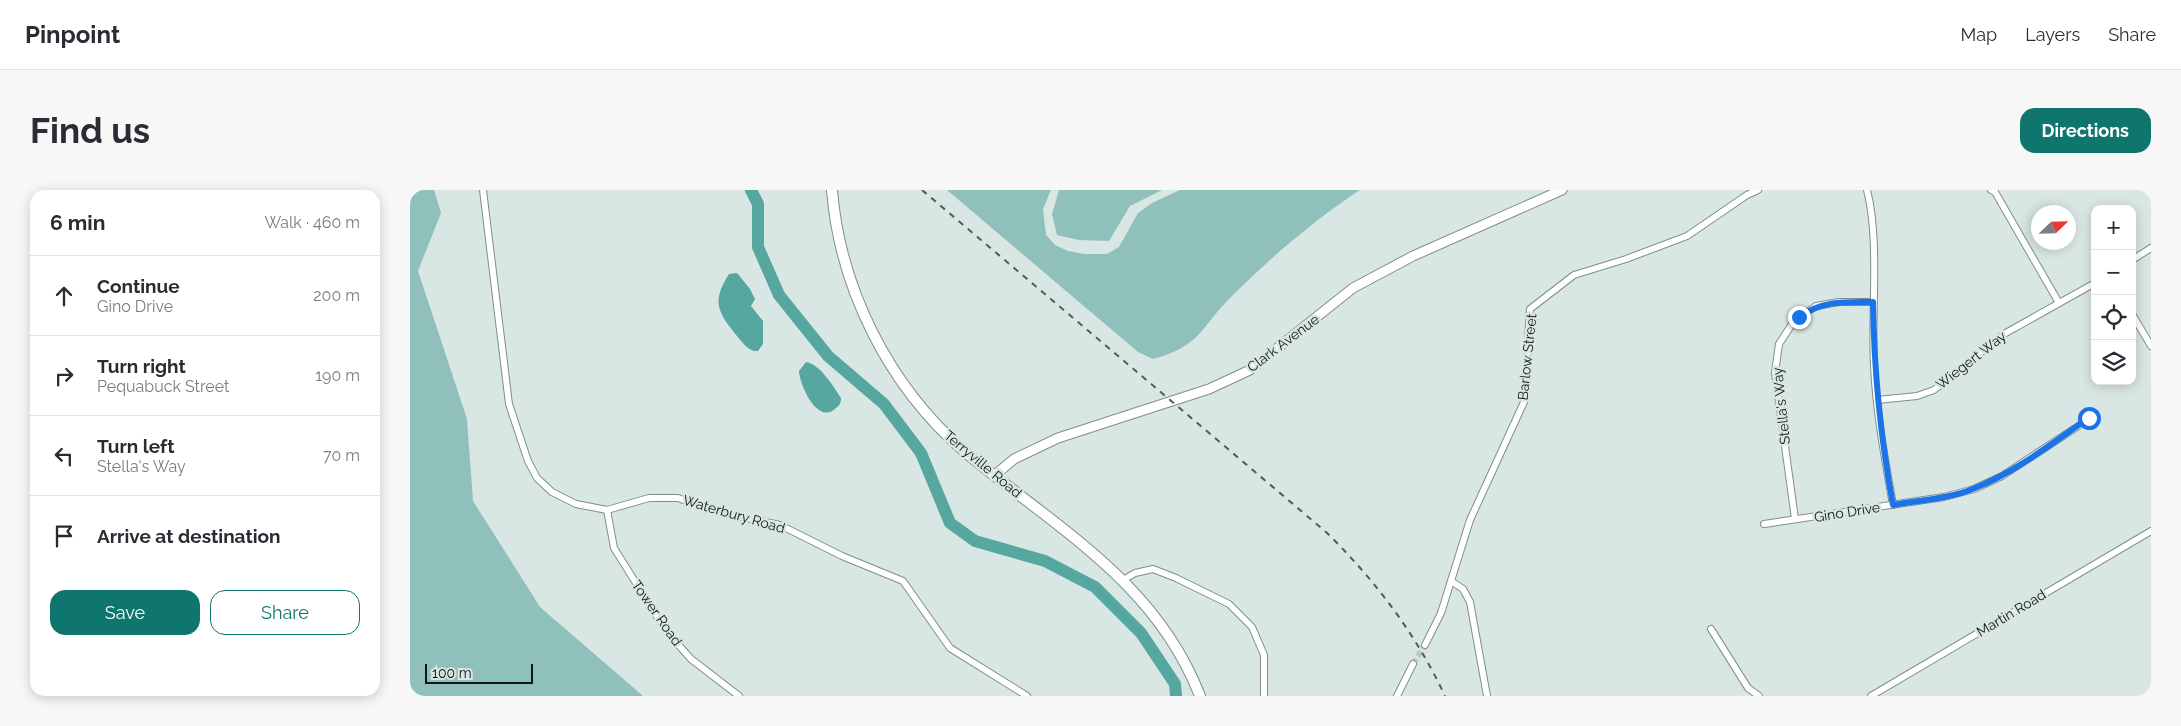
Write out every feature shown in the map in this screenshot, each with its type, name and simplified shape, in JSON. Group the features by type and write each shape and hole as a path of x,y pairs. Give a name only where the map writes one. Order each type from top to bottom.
{"highway":[{"name":"Terryville Road","path":"832,190 850,283 878,343 903,383 936,423 964,450 1123,580 1150,608 1174,643 1200,696"}],"main road":[{"name":"Clark Avenue","path":"995,475 1014,458 1058,438 1209,389 1250,370 1353,288 1413,256 1562,190"}],"street":[{"name":"Waterbury Road","path":"483,190 509,404 528,461 537,478 552,492 576,504 607,510 649,498 678,498 716,512 780,525 842,556 903,581 950,648 1027,696"},
{"name":"Barlow Street","path":"1425,645 1441,613 1470,520 1524,402 1530,309 1574,275 1626,259 1687,236 1747,195 1758,190"},
{"path":"1867,190 1872,220 1874,366 1877,400 1893,505"},
{"path":"1994,191 2059,303 2091,285"},
{"path":"2136,257 2151,248"},
{"name":"Stella's Way","path":"1795,520 1775,373 1779,344 1794,322 1816,306 1839,302 1873,302"},
{"name":"Wiegert Way","path":"1877,400 1917,396 1934,390 2002,335 2059,303"},
{"path":"2136,321 2151,346"},
{"name":"Gino Drive","path":"1764,524 1944,497 1974,489 2002,476 2089,418"},
{"name":"Tower Road","path":"607,510 614,548 666,631 691,659 739,696"},
{"name":"Martin Road","path":"1871,696 2151,531"},
{"path":"1123,580 1135,573 1153,569 1229,604 1252,627 1264,655 1264,696"},
{"path":"1451,581 1463,589 1470,602 1487,696"},
{"path":"1711,629 1748,688 1759,696"},
{"path":"1397,696 1404,678 1414,664"}],"shaded area":[{"path":"410,190 434,190 441,213 418,271 467,419 473,501 540,607 643,696 410,696"},
{"path":"947,190 1051,190 1043,209 1046,235 1055,245 1068,251 1084,254 1107,254 1119,247 1138,213 1152,203 1180,190 1360,190 1309,227 1261,268 1231,297 1191,342 1169,354 1153,359 1138,352"},
{"path":"1059,190 1162,190 1130,206 1109,241 1079,240 1057,235 1052,214"},
{"path":"737,273 750,289 755,299 751,306 763,321 763,344 758,351 747,347 730,328 719,306 720,292 723,284 729,274"},
{"path":"806,362 821,371 841,398 839,405 829,412 823,412 817,408 806,394 799,371"}],"waterway":[{"path":"751,190 758,204 758,247 779,295 828,356 884,404 921,453 950,523 975,541 1045,561 1095,587 1141,633 1175,684 1176,696"}],"tunnel":[{"path":"1413,664 1425,645"}],"railway":[{"path":"922,190 1326,532 1361,569 1393,609 1421,651 1445,696"}],"route":[{"path":"1799,317 1813,308 1827,303 1873,302 1874,375 1883,450 1893,505 1944,497 1974,489 2002,476 2089,418"}]}
